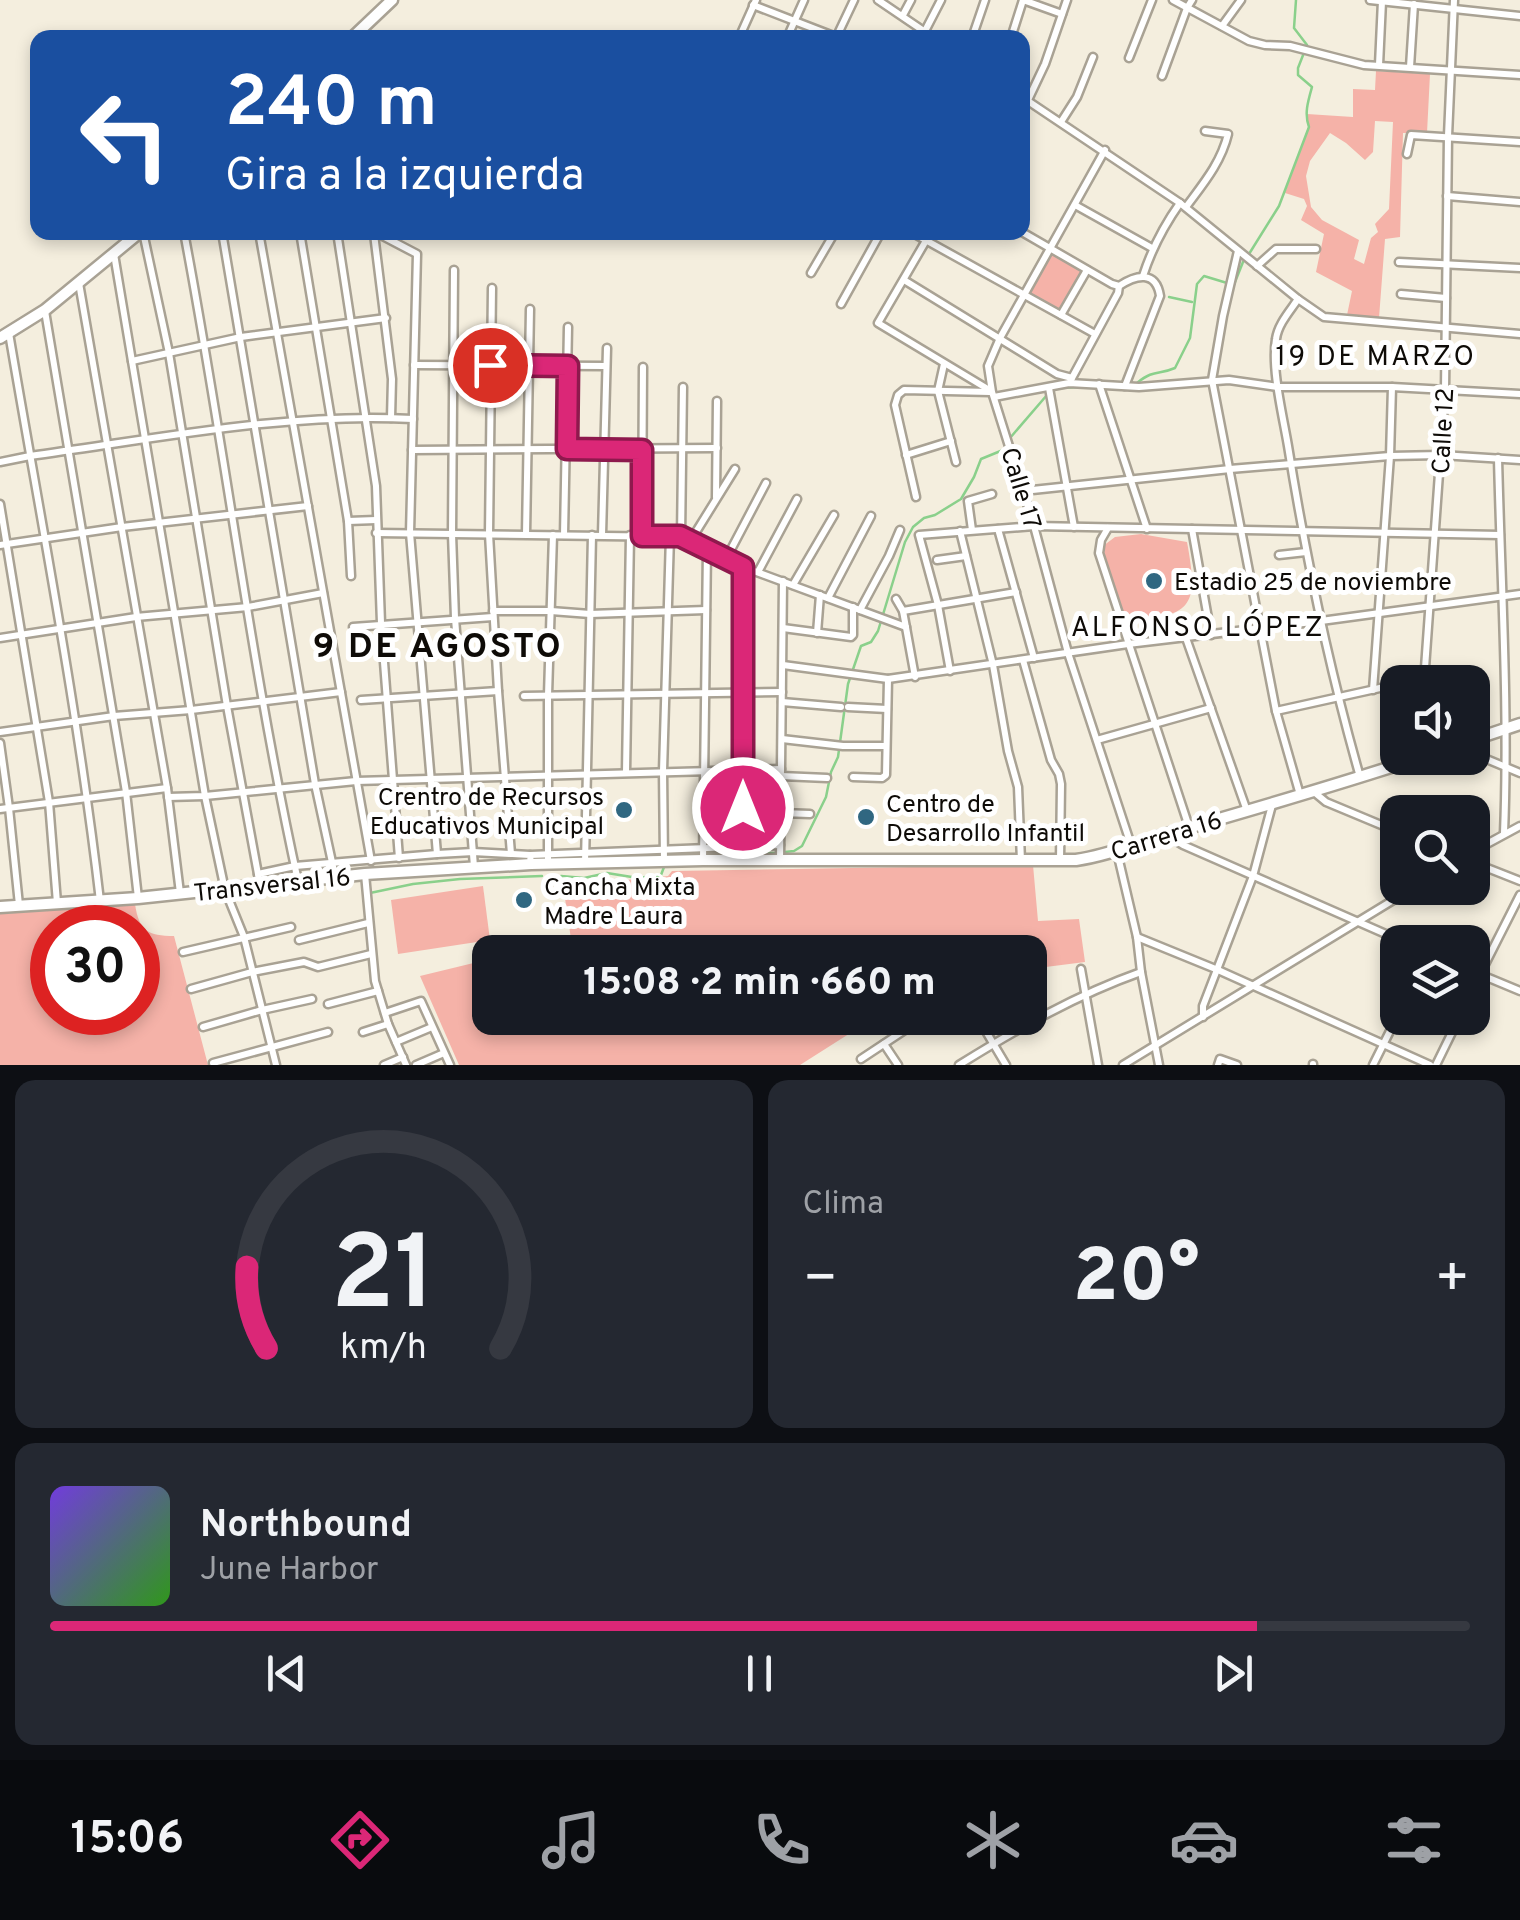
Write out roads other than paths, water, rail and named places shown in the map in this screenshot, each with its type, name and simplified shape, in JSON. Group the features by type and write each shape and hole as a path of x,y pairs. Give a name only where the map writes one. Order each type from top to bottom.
{"main road":[{"path":"360,30 392,0"},
{"path":"4,335 45,310 132,240"},
{"path":"1490,734 1520,724"},
{"name":"Carrera 16","path":"365,874 531,859 703,854 743,860 1094,858 1380,771"},
{"name":"Transversal 16","path":"0,907 226,890 259,880 298,882 365,874"}],"street":[{"path":"790,30 804,0"},
{"path":"839,30 854,0"},
{"path":"878,0 924,30"},
{"path":"903,15 911,0"},
{"path":"926,30 941,0"},
{"path":"975,30 984,0"},
{"path":"1014,30 1023,0 1062,14"},
{"path":"1030,90 1045,64 1066,0"},
{"path":"1130,58 1152,0"},
{"path":"1173,0 1249,41 1379,66 1520,76"},
{"path":"1162,76 1192,0"},
{"path":"1222,26 1241,0"},
{"path":"1370,0 1454,4 1520,16"},
{"path":"1379,66 1382,1"},
{"path":"742,30 754,3 818,30"},
{"path":"1410,67 1414,4"},
{"name":"Calle 12","path":"1425,665 1444,390 1454,4"},
{"path":"1061,122 1077,97 1093,57"},
{"path":"1030,102 1183,205 1316,312 1332,319 1520,334"},
{"path":"1143,276 1162,226 1218,164 1225,148 1228,134 1205,131"},
{"path":"1406,154 1411,134 1520,142"},
{"name":"Calle 17","path":"1104,150 988,366 992,395 1034,526 1068,653 1131,845"},
{"path":"1448,196 1520,202"},
{"path":"1075,205 1152,248"},
{"path":"1030,237 1119,286"},
{"path":"144,240 168,353 259,880 295,866 437,854 511,854 531,859"},
{"path":"185,240 263,702 298,882"},
{"path":"223,240 314,784 336,878"},
{"path":"260,240 370,860"},
{"path":"301,240 348,522 351,576"},
{"path":"338,240 376,486 380,623 400,858"},
{"path":"375,240 392,379 391,418"},
{"path":"390,240 417,254 410,533 437,854"},
{"path":"811,274 830,240"},
{"path":"841,304 877,240"},
{"path":"927,240 878,323 992,395"},
{"path":"936,240 1095,334"},
{"path":"1257,266 1276,248 1316,249"},
{"path":"1238,251 1212,380 1215,408 1276,712 1300,796"},
{"path":"114,254 206,796 226,890 244,937 276,1065"},
{"path":"1399,262 1520,268"},
{"path":"454,270 452,534 474,867"},
{"path":"1061,315 1087,270"},
{"path":"916,496 894,405 898,395 904,390 992,395 1049,388 1071,380 1119,286 1143,276 1153,281 1160,296 1125,386"},
{"path":"904,280 1071,380 1140,387 1229,380 1278,386 1520,394"},
{"path":"79,283 167,793 180,893"},
{"path":"492,288 489,534 511,854"},
{"path":"1401,294 1446,298"},
{"path":"1298,299 1277,333 1278,386 1306,552 1337,697 1360,777"},
{"path":"526,534 530,309"},
{"path":"45,310 114,716 138,898"},
{"path":"132,361 241,338 386,318"},
{"path":"564,535 568,328"},
{"path":"4,335 61,628 100,901"},
{"path":"602,535 607,348"},
{"path":"414,364 606,366"},
{"path":"944,364 938,391 956,462"},
{"path":"642,366 642,536"},
{"path":"1099,384 1147,529"},
{"path":"1373,690 1392,387"},
{"path":"680,536 682,388"},
{"path":"1049,388 1074,527"},
{"path":"716,498 717,400"},
{"path":"0,462 255,426 330,419 413,419"},
{"path":"906,454 951,441"},
{"path":"412,450 717,448"},
{"path":"1023,491 1390,456 1520,460"},
{"path":"1498,458 1504,596 1504,833"},
{"path":"691,540 735,469"},
{"path":"726,559 766,483"},
{"path":"972,530 968,501 992,494"},
{"path":"758,572 796,499"},
{"path":"0,504 3,544 49,802 56,904"},
{"path":"3,544 308,506"},
{"path":"793,585 834,515"},
{"path":"817,633 824,596 872,516"},
{"path":"348,522 376,520"},
{"path":"950,671 919,535 1034,526 1500,534"},
{"path":"998,528 1034,658"},
{"path":"1108,528 1099,553 1189,828"},
{"path":"1192,529 1210,634"},
{"path":"783,628 851,638 857,608 900,530"},
{"path":"960,531 1020,795 1021,860"},
{"path":"376,533 680,536 743,567 906,628"},
{"path":"547,859 554,534"},
{"path":"584,858 592,535"},
{"path":"626,772 630,536"},
{"path":"664,855 670,536"},
{"path":"707,550 703,854 743,846 780,845"},
{"path":"1279,555 1306,552"},
{"path":"937,560 966,556"},
{"path":"743,567 743,860"},
{"path":"780,860 783,581"},
{"path":"903,611 1016,592"},
{"path":"0,638 323,594"},
{"path":"783,666 888,680 1128,644 1520,594"},
{"path":"896,599 903,611 915,677"},
{"path":"353,627 551,610 590,614 706,610"},
{"path":"1186,638 1247,811"},
{"path":"1023,660 1059,774 1060,860"},
{"path":"854,777 884,777 888,680"},
{"path":"1276,712 1380,688"},
{"path":"361,700 498,691"},
{"path":"0,732 75,720 341,692"},
{"path":"524,696 782,692"},
{"path":"782,702 887,709"},
{"path":"1096,740 1211,708"},
{"path":"782,738 842,746 886,746"},
{"path":"0,743 19,907"},
{"path":"1490,761 1520,772"},
{"path":"0,809 126,792 206,796 314,784 430,778 743,770 827,778"},
{"path":"1314,792 1326,802 1380,824"},
{"path":"1202,1017 1253,876 1273,804"},
{"path":"781,813 810,814"},
{"path":"1490,841 1520,826"},
{"path":"1165,834 1380,932"},
{"path":"1116,850 1138,937 1159,1065"},
{"path":"1490,869 1520,881"},
{"path":"365,874 378,991 404,1061 384,1065"},
{"path":"1490,948 1520,895"},
{"path":"1123,1065 1384,905"},
{"path":"299,940 368,923"},
{"path":"183,952 291,927"},
{"path":"1138,937 1433,1065 1450,1035"},
{"path":"191,989 252,972 304,962 318,967 372,954"},
{"path":"1081,969 1098,1065"},
{"path":"959,1065 1053,1009 1141,972"},
{"path":"1490,979 1520,991"},
{"path":"328,1004 378,991"},
{"path":"203,1027 312,999"},
{"path":"384,1013 420,1001 450,1065"},
{"path":"363,1032 388,1024"},
{"path":"396,1042 432,1027"},
{"path":"213,1063 328,1032"},
{"path":"861,1059 898,1035"},
{"path":"988,1035 1006,1065"},
{"path":"1373,1065 1388,1035"},
{"path":"884,1044 898,1065"},
{"path":"416,1065 444,1052"},
{"path":"1218,1065 1220,1059 1237,1065"}],"waterway":[{"path":"1249,254 1279,206 1309,127 1307,112 1312,87 1298,75 1307,45 1294,28 1296,0"},
{"path":"1233,287 1243,262"},
{"path":"1137,383 1175,368 1190,338 1197,284 1204,276 1227,283"},
{"path":"1169,297 1192,302"},
{"path":"1060,388 1081,387"},
{"path":"1010,438 1047,395"},
{"path":"785,852 802,846 826,797 838,757 848,684 861,646 871,642 878,631 913,527 961,499 981,459 1003,450"},
{"path":"669,855 697,852"},
{"path":"708,852 739,853"},
{"path":"747,853 776,853"},
{"path":"561,876 584,878 607,873 638,878 661,875 664,867"},
{"path":"370,893 460,879 542,876"}],"place":[{"name":"Estadio 25 de noviembre","path":"1154,581"},
{"name":"Crentro de Recursos Educativos Municipal","path":"624,810"},
{"name":"Centro de Desarrollo Infantil","path":"866,817"},
{"name":"Cancha Mixta Madre Laura","path":"524,900"}],"district":[{"name":"19 DE MARZO","path":"1376,355"},
{"name":"ALFONSO LÓPEZ","path":"1198,626"},
{"name":"9 DE AGOSTO","path":"438,645"}]}
